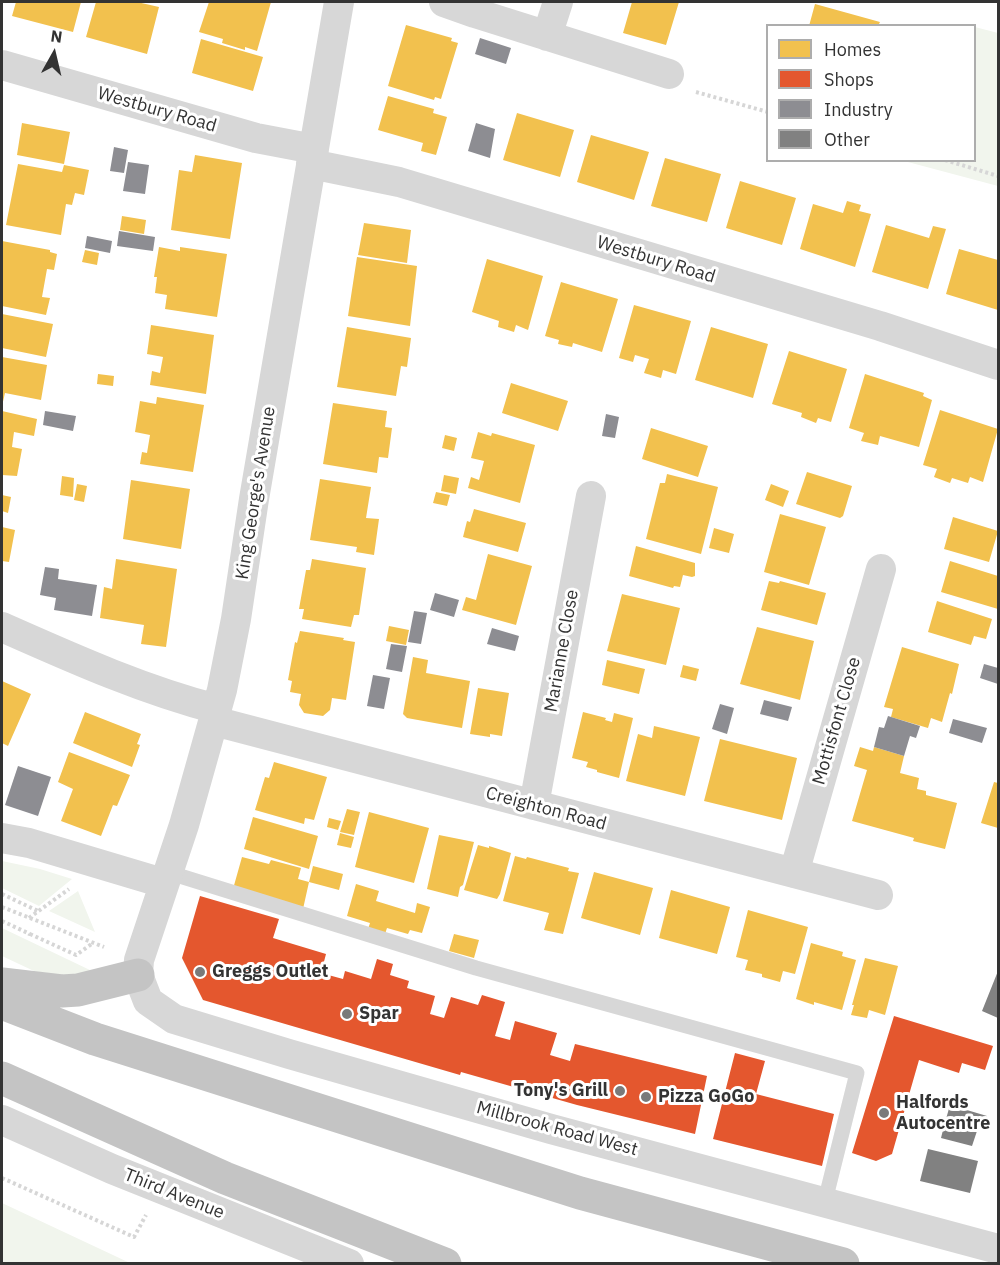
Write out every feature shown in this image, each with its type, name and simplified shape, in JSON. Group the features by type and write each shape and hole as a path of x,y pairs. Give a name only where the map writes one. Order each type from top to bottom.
{"highway":[{"path":"2,984 62,991 78,990 139,968"},
{"path":"2,1003 95,1039 580,1193 843,1263"},
{"path":"2,1078 225,1178 445,1263"}],"street":[{"name":"King George's Avenue","path":"139,968 216,715 236,619 254,500 339,2"},
{"path":"444,2 669,74"},
{"path":"547,36 558,2"},
{"name":"Westbury Road","path":"2,65 256,138 880,326 999,365"},
{"name":"Marianne Close","path":"534,806 591,496"},
{"name":"Mottisfont Close","path":"794,873 881,569"},
{"name":"Creighton Road","path":"2,627 64,655 216,715 534,806 878,895"},
{"path":"2,838 29,843 101,865 165,878"},
{"name":"Millbrook Road West","path":"139,968 148,1000 174,1019 540,1126 999,1249"},
{"name":"Third Avenue","path":"2,1119 112,1169 349,1263"}],"lane":[{"path":"165,878 476,968 857,1072 825,1201"}],"path":[{"path":"669,74 666,84 766,111"},
{"path":"952,162 999,176"},
{"path":"28,919 101,865"},
{"path":"2,894 38,911"},
{"path":"2,907 93,943 139,968"},
{"path":"2,921 29,936 76,955 93,943"},
{"path":"2,1178 134,1237 149,1210"}],"shaded area":[{"path":"976,27 998,33 998,186 908,162 976,162"},
{"path":"2,861 72,879 39,906 2,888"},
{"path":"78,891 95,932 49,911"},
{"path":"2,928 92,971 51,979 2,956"},
{"path":"2,1203 130,1263 2,1263"}],"building: Homes":[{"path":"16,2 81,2 73,32 12,16"},
{"path":"96,2 137,2 159,7 147,54 86,37"},
{"path":"209,2 271,2 257,51 222,43 223,39 199,32"},
{"path":"632,2 679,2 666,45 623,33"},
{"path":"815,4 880,22 879,24 810,24"},
{"path":"406,25 452,38 451,41 458,43 441,99 435,97 434,100 388,86"},
{"path":"201,39 263,57 253,91 192,73"},
{"path":"388,96 434,109 433,113 447,117 436,155 421,151 423,143 378,130"},
{"path":"517,113 574,130 560,177 503,160"},
{"path":"22,123 70,132 64,164 17,155"},
{"path":"591,135 649,152 634,200 577,182"},
{"path":"195,155 242,163 230,239 171,230 179,170 192,172"},
{"path":"665,158 721,174 707,222 651,206"},
{"path":"18,164 62,172 64,165 89,170 84,195 75,193 72,205 66,204 61,235 6,225"},
{"path":"740,181 796,198 782,245 726,228"},
{"path":"847,201 861,205 859,211 871,214 855,267 800,249 813,204 843,213"},
{"path":"122,216 146,220 144,234 120,230"},
{"path":"364,223 411,230 407,263 358,255"},
{"path":"886,225 929,238 933,226 946,229 928,289 872,272"},
{"path":"2,241 50,250 57,254 54,270 47,269 42,297 50,298 46,315 2,306"},
{"path":"159,247 180,251 180,247 227,254 217,317 165,309 167,295 155,293 157,277 154,277"},
{"path":"959,249 998,260 998,310 946,294"},
{"path":"85,250 99,253 97,265 82,262"},
{"path":"357,257 417,266 410,326 348,316"},
{"path":"487,259 543,276 528,330 516,325 514,332 498,327 499,321 472,312"},
{"path":"561,282 618,299 602,352 573,343 572,347 558,344 559,340 545,336"},
{"path":"634,305 691,321 676,374 663,370 661,378 644,373 649,359 635,355 633,362 619,358"},
{"path":"2,314 53,324 46,357 2,348"},
{"path":"151,325 214,335 206,394 150,385 152,371 160,373 163,357 147,354"},
{"path":"347,327 411,338 407,367 401,366 396,396 337,387"},
{"path":"711,327 768,344 753,398 695,380"},
{"path":"789,351 847,369 831,422 818,418 816,423 801,417 802,413 772,404"},
{"path":"2,357 47,365 41,400 5,393 2,406"},
{"path":"98,374 114,376 113,386 97,384"},
{"path":"865,374 924,393 923,396 932,400 919,447 880,436 878,445 861,441 864,433 849,428"},
{"path":"511,383 568,401 558,431 502,413"},
{"path":"157,397 204,405 193,472 140,464 142,452 147,453 150,435 135,432 140,401 156,404"},
{"path":"333,403 387,411 385,427 392,428 388,458 379,457 377,473 323,464"},
{"path":"940,410 998,429 983,482 970,477 968,483 952,478 950,483 934,477 937,469 923,465"},
{"path":"2,411 37,419 34,436 14,432 12,447 22,449 17,476 2,475"},
{"path":"651,428 708,446 698,477 642,459"},
{"path":"478,432 491,436 492,433 535,445 520,503 468,488 471,477 479,480 484,461 471,458"},
{"path":"445,435 457,438 454,451 442,448"},
{"path":"807,472 852,486 843,516 840,518 796,504"},
{"path":"667,474 718,487 701,554 646,539 660,483 665,483"},
{"path":"444,475 459,478 456,494 441,491"},
{"path":"62,476 74,478 73,497 60,495"},
{"path":"320,479 371,487 366,518 379,519 374,555 356,552 357,547 310,540"},
{"path":"131,480 190,489 181,549 123,539"},
{"path":"77,484 87,486 84,502 74,500"},
{"path":"771,484 789,491 783,507 765,500"},
{"path":"436,492 450,495 447,506 433,503"},
{"path":"2,495 11,497 8,513 2,511"},
{"path":"474,509 526,523 518,552 463,537 467,521 470,522"},
{"path":"780,514 826,527 809,585 764,572"},
{"path":"953,517 998,531 989,562 944,549"},
{"path":"2,527 15,530 9,562 2,561"},
{"path":"714,528 734,534 729,553 709,548"},
{"path":"636,546 695,563 695,576 683,575 680,587 674,586 673,588 629,576"},
{"path":"488,554 532,566 516,625 462,610 466,597 476,600"},
{"path":"116,559 177,569 166,647 141,644 144,625 100,618 104,587 112,589"},
{"path":"312,559 366,568 359,615 354,615 351,627 302,619 304,609 299,609 306,570 310,570"},
{"path":"950,561 998,576 998,609 941,592"},
{"path":"769,581 779,583 780,581 826,593 817,625 761,610"},
{"path":"622,594 680,608 666,665 607,651"},
{"path":"937,601 992,619 986,639 974,636 971,645 928,632"},
{"path":"389,626 409,630 406,645 386,641"},
{"path":"757,627 814,641 800,700 740,684"},
{"path":"300,631 355,642 346,700 332,698 330,710 323,716 304,713 299,705 301,694 290,692 292,681 288,680 295,642 297,643"},
{"path":"902,647 959,664 942,722 931,718 928,728 891,717 893,709 884,707"},
{"path":"413,657 428,660 426,673 470,681 462,728 407,718 403,714"},
{"path":"607,660 645,669 639,694 602,685"},
{"path":"683,665 699,669 696,681 680,677"},
{"path":"2,681 31,694 8,746 2,743"},
{"path":"478,688 509,693 502,736 470,734"},
{"path":"85,712 141,734 137,744 140,745 132,767 73,743"},
{"path":"583,712 606,718 605,720 612,722 614,713 633,718 619,778 597,772 597,770 586,767 588,762 572,758"},
{"path":"654,726 700,737 685,796 626,781 638,734 652,738"},
{"path":"720,739 797,758 782,820 704,801"},
{"path":"860,747 873,751 874,747 904,756 900,773 919,778 917,789 926,791 926,795 957,803 945,849 852,821 867,770 854,766"},
{"path":"69,752 130,775 117,806 113,805 101,836 61,821 73,789 58,782"},
{"path":"274,762 327,777 314,820 305,818 304,824 255,810 265,777 269,778"},
{"path":"994,782 998,783 998,828 981,823"},
{"path":"347,809 360,812 354,835 340,832"},
{"path":"369,812 429,828 414,883 355,867"},
{"path":"253,817 318,836 309,869 244,849"},
{"path":"329,818 341,821 338,830 327,827"},
{"path":"340,833 354,837 351,848 337,845"},
{"path":"439,835 474,842 458,897 427,889"},
{"path":"478,845 511,853 497,899 464,890"},
{"path":"515,856 569,868 568,871 579,873 563,934 544,930 549,913 503,901"},
{"path":"242,857 269,864 271,860 301,868 298,879 309,882 303,909 233,889"},
{"path":"313,866 343,874 339,890 309,882"},
{"path":"594,872 653,888 640,935 581,918"},
{"path":"356,884 379,891 376,901 415,913 417,903 430,907 422,933 410,930 408,934 387,928 385,934 368,929 370,923 347,916"},
{"path":"671,890 730,907 717,954 659,938"},
{"path":"748,910 808,927 795,974 783,971 780,982 745,970 748,960 736,957"},
{"path":"454,934 479,940 474,958 449,951"},
{"path":"811,943 843,952 842,956 856,960 842,1010 796,999"},
{"path":"865,958 898,966 885,1015 869,1010 867,1018 851,1015"}],"building: Shops":[{"path":"200,896 279,919 273,938 326,954 321,973 343,979 345,971 371,979 377,959 393,964 390,975 409,981 407,988 435,996 430,1014 444,1018 451,997 478,1005 482,995 505,1002 495,1036 510,1040 515,1021 557,1033 550,1055 570,1061 575,1044 707,1076 695,1134 577,1105 461,1072 460,1075 203,1000 182,958"},
{"name":"Halfords Autocentre","path":"894,1016 993,1046 985,1070 962,1063 959,1073 919,1060 892,1154 876,1161 852,1153"},
{"path":"735,1053 765,1061 756,1094 834,1114 822,1166 713,1139"}],"building: Industry":[{"path":"480,38 511,48 506,64 475,54"},
{"path":"476,123 495,129 490,158 468,151"},
{"path":"114,147 128,150 124,173 110,171"},
{"path":"128,162 149,165 145,194 123,191"},
{"path":"119,231 155,237 153,251 117,246"},
{"path":"87,236 112,241 110,253 85,248"},
{"path":"45,411 76,416 73,431 43,425"},
{"path":"606,414 619,417 615,438 602,436"},
{"path":"45,567 59,569 58,579 97,585 92,616 54,610 56,598 40,595"},
{"path":"435,593 459,600 454,617 430,610"},
{"path":"414,611 427,613 421,644 408,642"},
{"path":"492,628 519,636 515,651 487,644"},
{"path":"391,644 407,646 402,672 386,669"},
{"path":"984,664 998,668 998,684 980,678"},
{"path":"373,675 390,678 384,709 367,706"},
{"path":"764,700 792,707 788,721 760,714"},
{"path":"720,704 734,708 727,734 712,729"},
{"path":"888,716 920,726 916,738 910,736 904,756 874,747 879,727 884,728"},
{"path":"953,719 987,728 982,743 949,733"},
{"path":"18,766 51,777 38,816 5,805"}],"building: Other":[{"path":"998,971 998,1018 982,1011"},
{"path":"950,1105 987,1116 984,1130 946,1119"},
{"path":"945,1122 977,1131 972,1146 941,1138"},
{"path":"928,1149 978,1161 970,1193 920,1181"}],"place":[{"name":"Greggs Outlet","path":"200,972"},
{"name":"Spar","path":"347,1014"},
{"name":"Tony's Grill","path":"620,1091"},
{"name":"Pizza GoGo","path":"646,1097"},
{"name":"Halfords Autocentre","path":"884,1113"}]}
